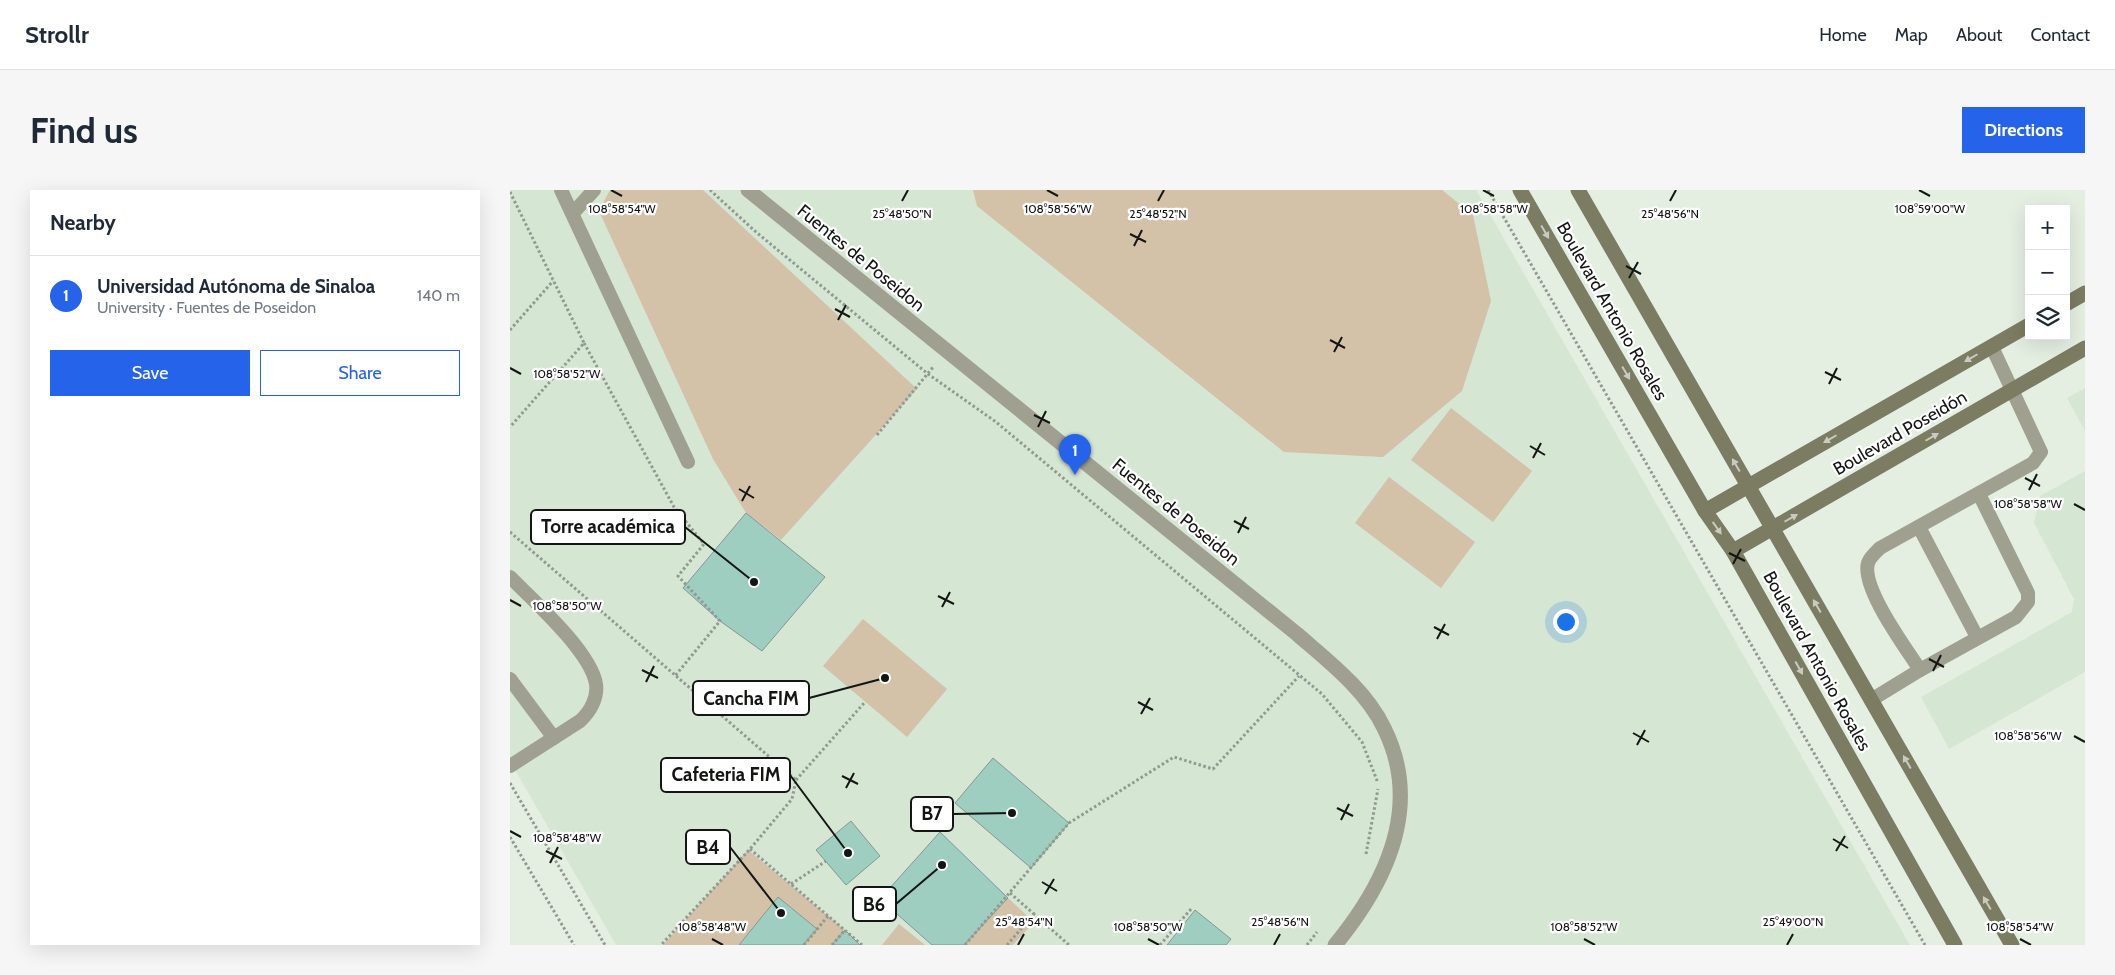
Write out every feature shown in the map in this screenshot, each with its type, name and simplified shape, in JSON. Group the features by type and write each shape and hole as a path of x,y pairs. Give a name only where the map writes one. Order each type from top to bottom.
{"main road":[{"name":"Boulevard Antonio Rosales","path":"1520,190 1705,511 1733,551 1955,945"},
{"name":"Boulevard Antonio Rosales","path":"1578,190 2012,945"},
{"path":"2070,302 2085,293"},
{"name":"Boulevard Poseidón","path":"1705,511 2025,327"},
{"name":"Boulevard Poseidón","path":"1733,551 2085,348"}],"street":[{"name":"Fuentes de Poseidon","path":"748,190 1297,634 1330,663 1363,697 1384,728 1399,766 1400,811 1394,838 1375,889 1335,945"}],"lane":[{"path":"561,190 688,462"},
{"path":"573,213 594,190"},
{"path":"1920,670 1877,603 1868,575 1868,563 1872,555 1880,548 2033,463 2041,452 1992,347"},
{"path":"1871,700 1977,637 2016,617 2028,602 2028,593 1979,494"},
{"path":"1918,527 1977,637"},
{"path":"510,577 560,628 590,667 596,684 595,698 589,713 510,766"},
{"path":"510,679 554,738"}],"path":[{"path":"710,190 756,232 928,374 996,422 1322,694 1362,742 1379,786 1365,858"},
{"path":"1488,190 1925,945"},
{"path":"510,192 584,343 674,507 704,544 678,576 720,621 674,676"},
{"path":"510,330 553,281"},
{"path":"510,427 584,343"},
{"path":"877,436 928,374 945,350"},
{"path":"510,532 796,780"},
{"path":"965,945 1069,823 1174,757 1213,769 1299,676"},
{"path":"661,945 750,849 792,799 796,780 865,702"},
{"path":"510,783 605,945"},
{"path":"510,836 574,945"},
{"path":"750,849 862,945"},
{"path":"791,884 826,861"},
{"path":"1010,893 1070,945"},
{"path":"1160,945 1191,909"},
{"path":"1007,945 1034,914"},
{"path":"804,945 828,916"},
{"path":"832,945 845,930"},
{"path":"1307,945 1319,930"}],"shaded area":[{"path":"510,190 1476,190 1910,945 616,945 510,761"},
{"path":"610,190 703,190 917,389 781,540 746,513 713,459 599,211"},
{"path":"973,190 1442,190 1473,215 1491,301 1462,391 1383,457 1284,452 977,206"},
{"path":"2085,388 2085,431 2067,398"},
{"path":"1451,408 1532,471 1493,522 1411,460"},
{"path":"2085,471 2085,672 1949,749 1921,697 2072,612 2074,599 2034,523 2040,496"},
{"path":"1389,477 1475,542 1441,588 1355,523"},
{"path":"863,619 947,689 907,737 823,666"},
{"path":"748,850 845,930 832,945 803,945 816,929 778,897 739,945 663,945"},
{"path":"1008,898 1034,922 1013,945 964,945"},
{"path":"899,924 925,945 882,945"}],"building":[{"path":"746,513 825,577 762,651 720,621 683,588"},
{"path":"993,758 1069,823 1031,868 955,803"},
{"path":"851,821 880,856 846,885 816,850"},
{"path":"940,832 1008,898 964,945 932,945 880,899"},
{"path":"778,897 817,929 803,945 739,945"},
{"path":"1195,910 1231,939 1226,945 1167,945"},
{"path":"845,930 860,945 832,945"}],"place":[{"name":"Universidad Autónoma de Sinaloa","path":"1075,475"},
{"name":"Torre académica","path":"754,582"},
{"name":"Cancha FIM","path":"885,678"},
{"name":"B7","path":"1012,813"},
{"name":"Cafeteria FIM","path":"848,853"},
{"name":"B6","path":"942,865"},
{"name":"B4","path":"781,913"}]}
